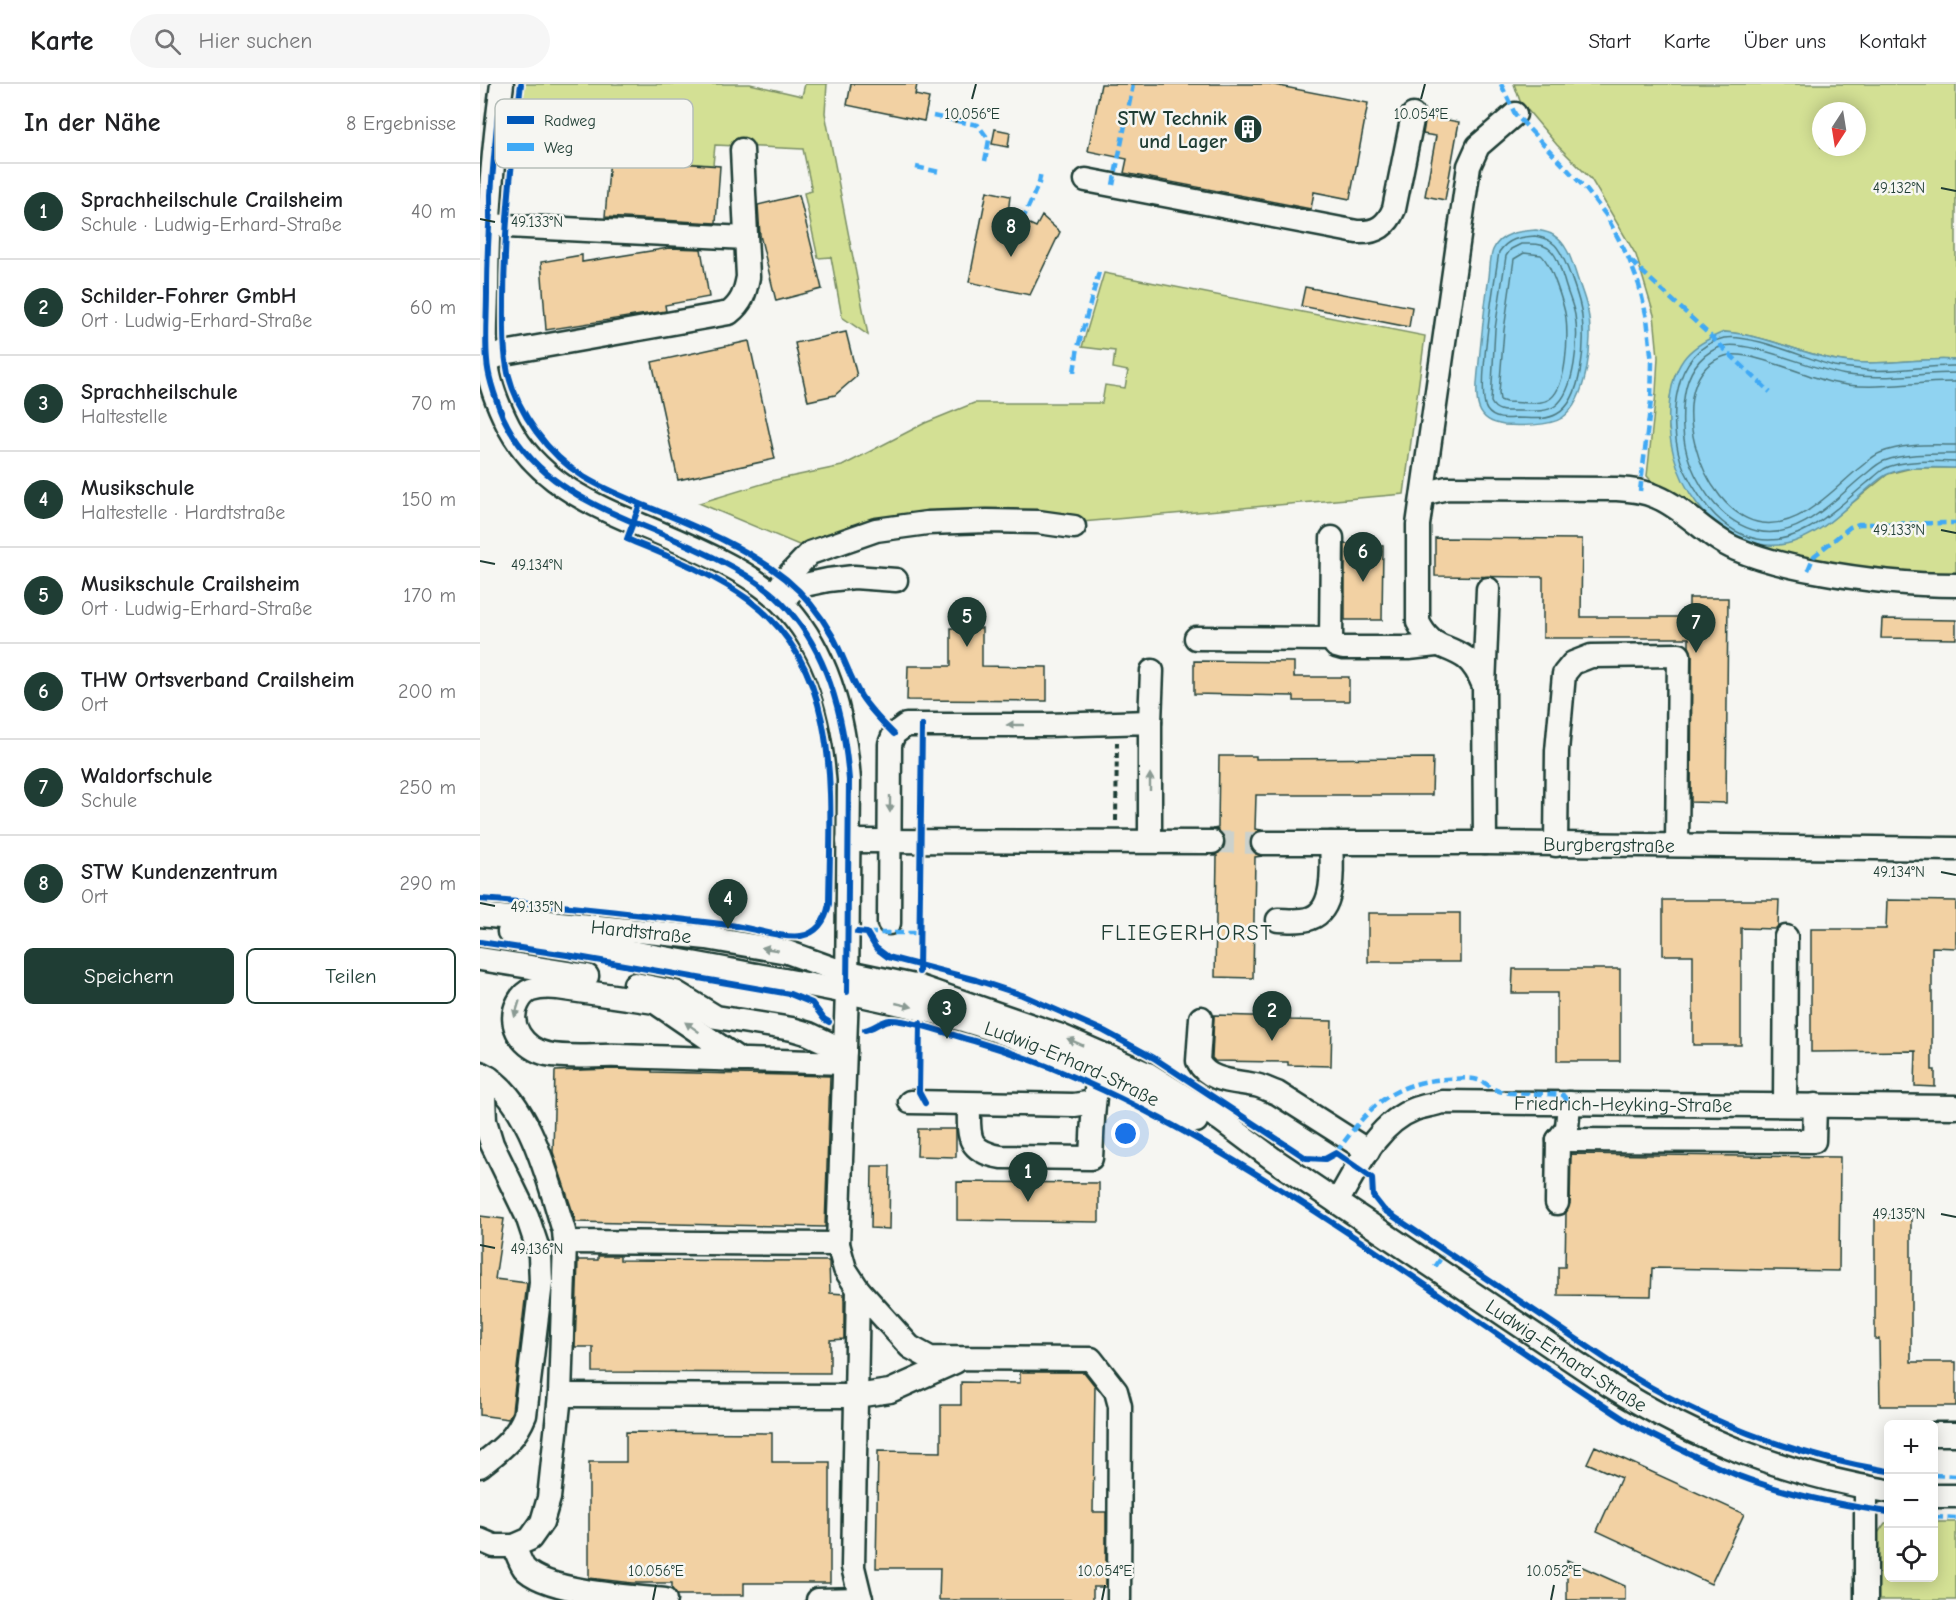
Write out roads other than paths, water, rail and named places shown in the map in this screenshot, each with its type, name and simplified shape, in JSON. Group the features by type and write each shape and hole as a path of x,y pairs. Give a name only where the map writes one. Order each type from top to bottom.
{"street":[{"path":"496,99 502,84"},
{"path":"495,100 489,114 485,235 487,361 495,393 516,439 551,478 570,492 718,560 748,577 778,599 800,624 818,653 832,685 847,748 849,780 848,931 843,977 844,1057 838,1244 845,1269 858,1289 910,1347 930,1358 1091,1359 1116,1391 1120,1406 1119,1600"},
{"path":"1484,686 1477,670 1466,659 1436,645 1425,635 1418,622 1418,525 1469,166 1478,146 1515,114"},
{"path":"1086,180 1357,232 1376,230 1390,218 1394,208 1413,115"},
{"path":"487,361 504,353 729,313 738,306 745,293 748,278 742,150"},
{"path":"485,235 746,238"},
{"path":"1423,494 1447,488 1640,491 1659,497 1706,532 1734,549 1764,560 1859,580 1913,585 1956,585"},
{"path":"778,599 785,579 810,553 876,530 927,523 987,521 1038,522 1074,527"},
{"path":"1332,538 1331,639 1336,646 1343,648 1409,648 1436,645"},
{"path":"778,599 795,587 828,580 854,577 896,580"},
{"path":"1485,843 1484,686 1488,589"},
{"path":"1196,638 1331,639"},
{"path":"1556,844 1557,751 1564,674 1573,663 1591,656 1678,656 1677,845"},
{"path":"1150,840 1152,671"},
{"path":"889,922 890,744 894,734 906,725 1150,722"},
{"path":"848,841 1150,840 1212,842"},
{"name":"Burgbergstraße","path":"1263,843 1485,843 1956,849"},
{"path":"1278,920 1311,919 1324,908 1331,883 1331,843"},
{"name":"Hardtstraße","path":"480,915 707,938 787,952 843,977"},
{"name":"Hardtstraße","path":"480,928 638,953 843,977"},
{"path":"1785,937 1785,1105"},
{"path":"480,959 667,990 686,997 716,1017 792,1029 809,1034 844,1057"},
{"name":"Ludwig-Erhard-Straße","path":"843,977 1017,1038 1103,1064 1152,1097 1273,1159 1653,1413 1712,1441 1761,1460 1809,1475 1884,1490"},
{"path":"740,1060 655,1002 544,987 530,990 515,1008 514,1022 518,1034 529,1046 544,1053 563,1056 740,1060 844,1057"},
{"path":"1201,1018 1198,1061 1207,1073 1277,1093 1368,1151"},
{"path":"969,1104 969,1136 972,1143 988,1155 1091,1158 1094,1102 1103,1064"},
{"path":"480,1540 494,1546 514,1546 530,1539 542,1522 549,1498 560,1395 565,1242 564,1231 540,1155 514,1102 485,1076"},
{"path":"480,1466 519,1431 525,1415 541,1283 540,1255 528,1216 492,1144 485,1121 485,1076"},
{"path":"910,1102 1074,1105 1094,1102"},
{"name":"Friedrich-Heyking-Straße","path":"1337,1202 1380,1135 1397,1119 1414,1110 1442,1102 1956,1107"},
{"path":"1557,1203 1558,1140 1567,1128 1569,1103"},
{"path":"1558,1140 1814,1141 1815,1105"},
{"path":"565,1242 838,1244"},
{"path":"818,1600 861,1599 853,1567 858,1289"},
{"path":"560,1395 856,1396 890,1390 962,1359"},
{"path":"1938,1434 1956,1434"},
{"path":"1866,1487 1866,1600"},
{"path":"1938,1496 1956,1497"},
{"path":"514,1546 524,1567 538,1578 586,1592 665,1600"}],"water":[{"path":"1536,230 1549,233 1558,239 1566,248 1571,259 1585,299 1590,324 1587,369 1571,410 1562,418 1542,424 1504,425 1486,418 1479,408 1477,399 1480,348 1491,260 1496,244 1505,236"},
{"path":"1724,332 1767,340 1822,357 1851,362 1956,360 1956,468 1912,468 1888,474 1822,527 1808,536 1787,544 1758,544 1731,534 1719,526 1698,505 1683,481 1674,454 1669,426 1672,385 1680,364 1693,349"}],"tunnel":[{"path":"1212,842 1263,843"}],"place":[{"name":"STW Technik und Lager","path":"1248,129"},
{"name":"STW Kundenzentrum","path":"1011,257"},
{"name":"THW Ortsverband Crailsheim","path":"1363,582"},
{"name":"Musikschule Crailsheim","path":"967,647"},
{"name":"Waldorfschule","path":"1696,653"},
{"name":"Musikschule","path":"728,929"},
{"name":"Sprachheilschule","path":"947,1039"},
{"name":"Schilder-Fohrer GmbH","path":"1272,1041"},
{"name":"Sprachheilschule Crailsheim","path":"1028,1202"}],"district":[{"name":"FLIEGERHORST","path":"1187,932"}]}
